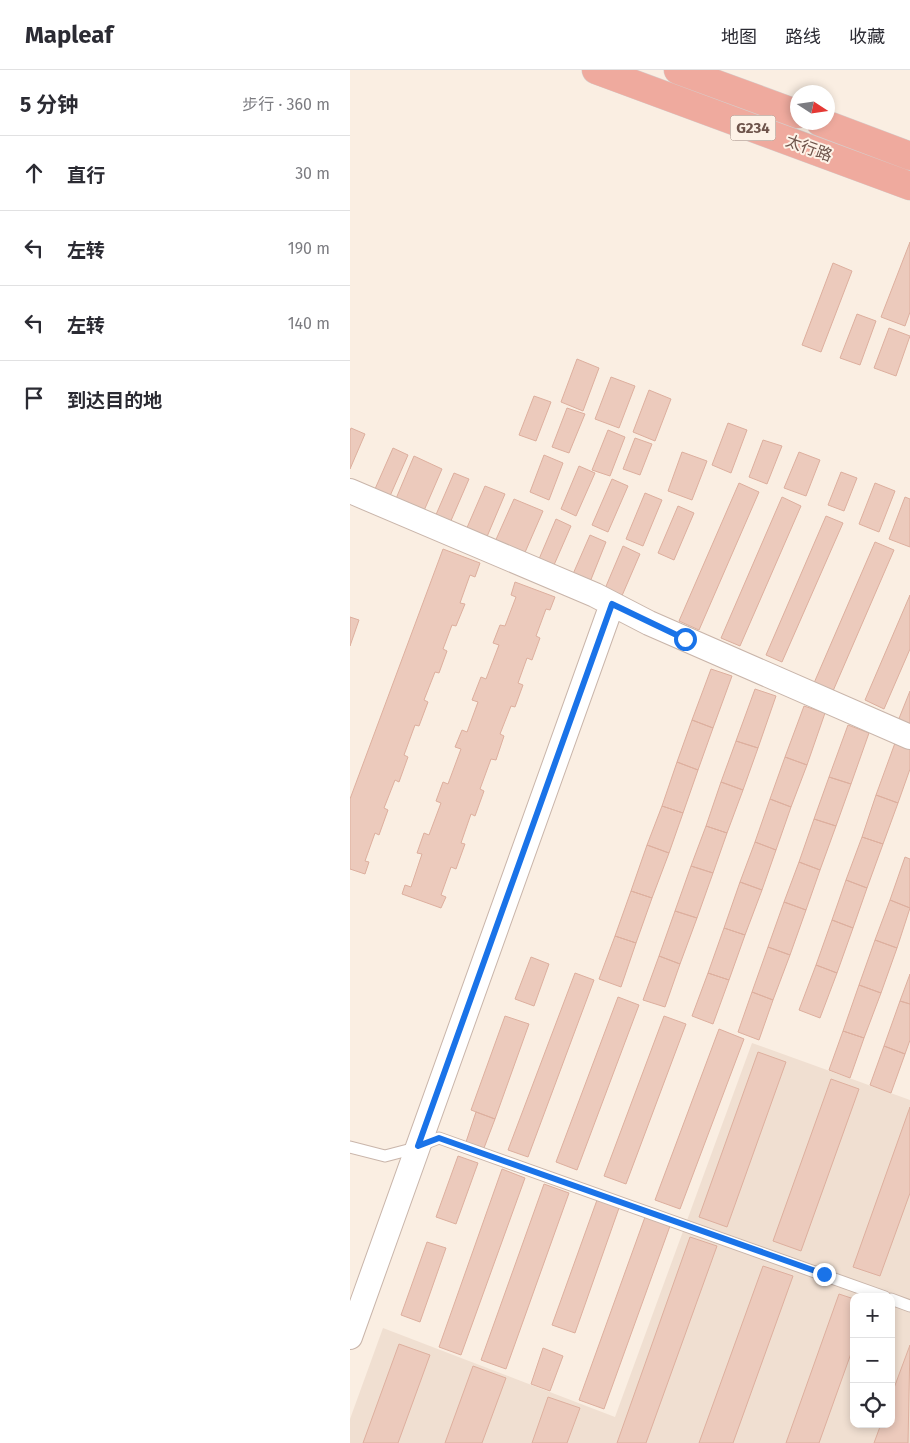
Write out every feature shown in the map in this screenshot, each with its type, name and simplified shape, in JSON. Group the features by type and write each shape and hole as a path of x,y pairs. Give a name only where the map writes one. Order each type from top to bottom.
{"highway":[{"name":"太行路","path":"596,70 910,186"},
{"name":"太行路","path":"678,70 790,111"},
{"name":"太行路","path":"835,128 910,156"}],"street":[{"path":"350,491 612,604 649,623 910,737"},
{"path":"350,1337 612,604"}],"lane":[{"path":"350,1147 385,1156 439,1138 874,1293"},
{"path":"895,1300 910,1306"}],"shaded area":[{"path":"752,1043 910,1100 910,1443 350,1443 350,1419 383,1328 615,1417"}],"building":[{"path":"910,242 910,312 905,326 881,317"},
{"path":"833,263 852,271 821,352 802,345"},
{"path":"857,314 876,321 860,365 840,358"},
{"path":"889,328 910,336 896,376 874,368"},
{"path":"577,359 599,368 583,411 561,402"},
{"path":"611,377 635,386 619,428 595,419"},
{"path":"649,390 671,399 655,441 633,432"},
{"path":"534,396 551,402 536,441 519,435"},
{"path":"567,408 585,414 569,453 552,447"},
{"path":"728,423 747,430 731,473 712,465"},
{"path":"351,428 365,434 350,469 350,431"},
{"path":"608,430 625,437 610,476 592,470"},
{"path":"635,438 652,444 640,475 623,469"},
{"path":"763,440 782,446 767,484 749,477"},
{"path":"393,448 408,455 390,496 375,489"},
{"path":"682,452 707,461 692,500 668,491"},
{"path":"799,452 820,460 806,496 784,488"},
{"path":"544,455 563,463 549,500 530,492"},
{"path":"414,456 442,469 423,513 395,501"},
{"path":"579,466 595,473 576,516 561,509"},
{"path":"841,472 857,478 844,511 828,505"},
{"path":"454,473 469,479 450,523 435,517"},
{"path":"612,479 628,486 608,532 592,525"},
{"path":"739,483 759,492 699,630 679,621"},
{"path":"875,483 895,491 879,532 859,524"},
{"path":"485,486 505,494 486,539 466,530"},
{"path":"645,493 662,500 643,546 626,539"},
{"path":"782,497 801,506 740,646 721,638"},
{"path":"905,497 910,499 910,547 889,539"},
{"path":"514,499 543,511 523,557 494,544"},
{"path":"678,506 694,513 674,560 658,553"},
{"path":"826,516 843,523 782,662 766,655"},
{"path":"556,519 571,526 554,565 539,559"},
{"path":"590,535 606,542 590,582 573,574"},
{"path":"875,542 894,550 833,691 814,683"},
{"path":"623,546 640,554 621,598 604,591"},
{"path":"443,549 480,563 475,577 470,575 460,603 465,604 456,626 452,625 443,649 447,651 439,673 435,672 424,700 428,702 419,726 415,725 404,755 408,757 399,782 395,780 384,808 388,810 379,835 375,833 365,861 369,862 365,874 350,869 350,799"},
{"path":"515,582 555,597 550,610 546,609 536,636 540,638 532,660 527,658 518,683 523,685 515,707 511,706 500,734 504,736 496,760 491,759 480,789 484,791 475,816 471,814 461,843 465,844 456,869 451,867 441,895 446,897 441,908 402,894 405,885 411,887 422,854 417,853 424,833 429,835 441,803 436,801 443,782 448,784 461,749 455,747 462,730 467,732 478,702 472,700 481,677 486,679 499,645 493,643 500,625 505,626 516,597 511,595"},
{"path":"910,595 910,649 884,709 865,700"},
{"path":"350,617 359,620 350,646"},
{"path":"711,669 732,676 713,728 692,720"},
{"path":"755,689 776,696 758,748 736,741"},
{"path":"910,691 910,726 898,721"},
{"path":"804,706 825,713 807,765 785,757"},
{"path":"692,720 713,728 698,770 677,762"},
{"path":"848,725 869,733 851,784 829,777"},
{"path":"736,741 758,748 743,790 721,782"},
{"path":"895,743 910,749 910,769 898,803 876,795"},
{"path":"785,757 807,765 791,807 770,799"},
{"path":"677,762 698,770 683,813 662,806"},
{"path":"829,777 851,784 836,826 814,819"},
{"path":"721,782 743,790 727,833 706,826"},
{"path":"876,795 898,803 883,844 862,837"},
{"path":"770,799 791,807 776,850 755,842"},
{"path":"662,806 683,813 669,853 647,845"},
{"path":"814,819 836,826 820,870 799,862"},
{"path":"706,826 727,833 713,873 691,866"},
{"path":"862,837 883,844 867,888 846,880"},
{"path":"755,842 776,850 762,890 740,882"},
{"path":"647,845 669,853 652,898 631,891"},
{"path":"905,857 910,859 910,908 890,900"},
{"path":"799,862 820,870 806,910 784,902"},
{"path":"691,866 713,873 697,918 675,911"},
{"path":"846,880 867,888 853,928 832,920"},
{"path":"740,882 762,890 745,935 724,928"},
{"path":"631,891 652,898 636,943 615,936"},
{"path":"890,900 910,908 897,948 875,940"},
{"path":"784,902 806,910 790,955 768,947"},
{"path":"675,911 697,918 680,964 659,956"},
{"path":"832,920 853,928 837,973 816,965"},
{"path":"724,928 745,935 729,980 708,973"},
{"path":"615,936 636,943 621,987 599,979"},
{"path":"875,940 897,948 881,993 859,985"},
{"path":"768,947 790,955 773,1000 752,992"},
{"path":"659,956 680,964 665,1007 643,1000"},
{"path":"531,957 549,964 534,1006 515,999"},
{"path":"816,965 837,973 820,1018 799,1010"},
{"path":"575,973 594,980 528,1157 508,1150"},
{"path":"708,973 729,980 713,1024 692,1016"},
{"path":"910,974 910,1004 900,1001"},
{"path":"859,985 881,993 864,1038 843,1031"},
{"path":"752,992 773,1000 759,1040 738,1032"},
{"path":"618,997 639,1005 577,1170 556,1162"},
{"path":"900,1001 910,1004 910,1040 905,1054 884,1046"},
{"path":"505,1016 529,1024 495,1119 471,1110"},
{"path":"664,1016 686,1024 626,1184 604,1176"},
{"path":"719,1029 744,1039 680,1209 655,1200"},
{"path":"843,1031 864,1038 850,1078 829,1070"},
{"path":"884,1046 905,1054 891,1093 870,1085"},
{"path":"758,1052 786,1062 727,1227 699,1217"},
{"path":"831,1079 859,1089 801,1251 773,1241"},
{"path":"910,1107 910,1193 880,1276 853,1267"},
{"path":"476,1112 495,1119 484,1148 466,1142"},
{"path":"458,1156 478,1163 456,1224 436,1217"},
{"path":"502,1169 525,1178 461,1355 439,1347"},
{"path":"544,1184 569,1193 506,1369 481,1360"},
{"path":"597,1200 619,1208 575,1333 552,1325"},
{"path":"645,1217 670,1226 604,1409 579,1400"},
{"path":"690,1237 717,1246 646,1443 617,1443"},
{"path":"427,1242 446,1248 420,1322 401,1315"},
{"path":"763,1266 793,1276 733,1443 699,1443"},
{"path":"839,1294 850,1298 850,1356 819,1443 786,1443"},
{"path":"399,1344 430,1355 398,1443 363,1443"},
{"path":"910,1345 908,1443 874,1443 880,1428 895,1428 895,1385"},
{"path":"543,1348 563,1356 550,1391 531,1384"},
{"path":"473,1366 506,1378 482,1443 445,1443"},
{"path":"548,1397 580,1408 567,1443 532,1443"}],"route":[{"path":"685,639 612,604 418,1146 439,1138 824,1274"}]}
